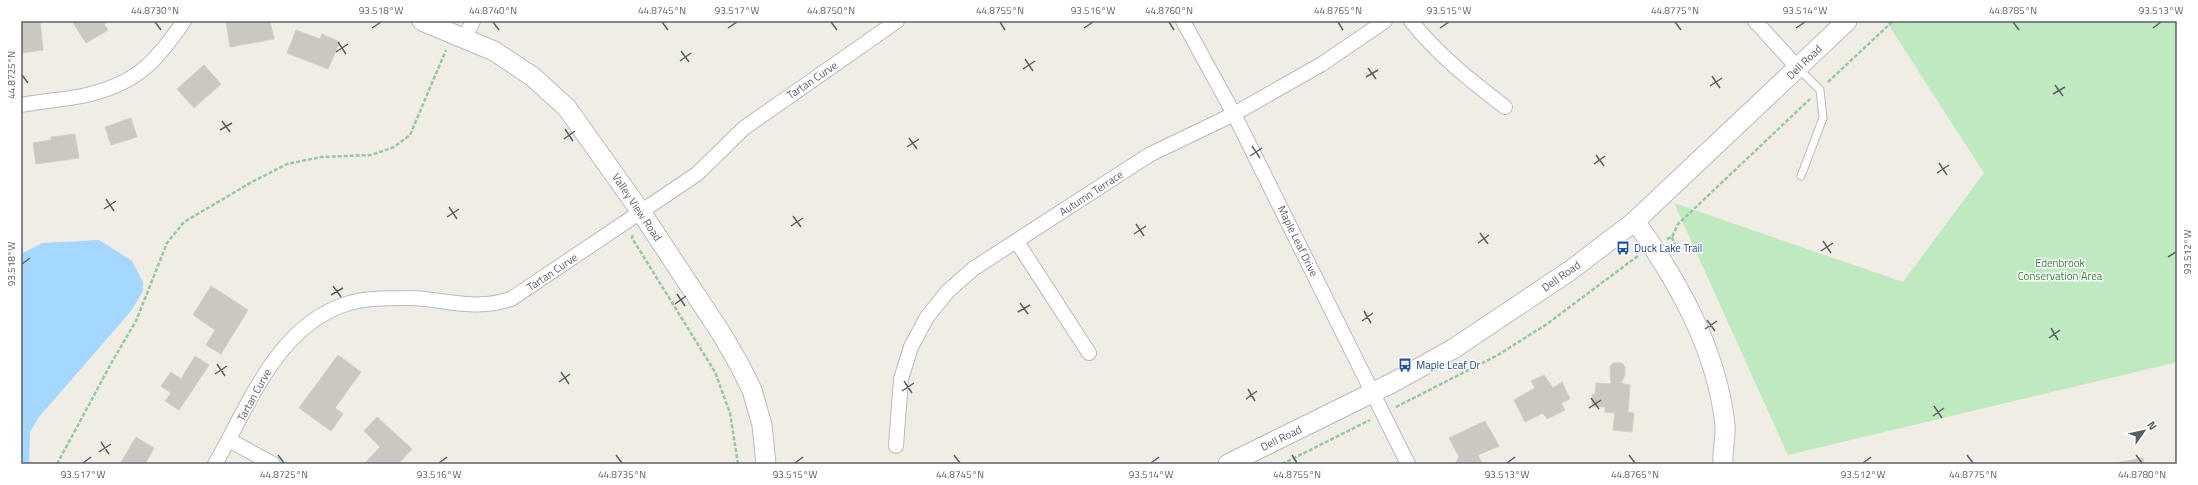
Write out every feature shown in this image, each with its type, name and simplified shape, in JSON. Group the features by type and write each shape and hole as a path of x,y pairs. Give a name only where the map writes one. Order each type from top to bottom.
{"street":[{"path":"21,106 108,90 132,78 153,62 184,21"},
{"name":"Valley View Road","path":"422,21 463,30 533,76 567,108 641,212 721,333 739,364 752,390 762,425 766,464"},
{"name":"Tartan Curve","path":"215,464 270,367 290,340 316,319 346,304 380,298 413,298 484,304 512,299 697,174 744,128 762,114 897,21"},
{"name":"Maple Leaf Drive","path":"1183,21 1234,114 1408,464"},
{"name":"Autumn Terrace","path":"896,446 900,379 911,346 927,317 948,291 973,269 1017,242 1149,155 1234,114 1322,64 1385,21"},
{"path":"1411,21 1435,49 1463,75 1505,107"},
{"path":"1755,21 1798,68"},
{"name":"Dell Road","path":"1228,464 1373,392 1453,349 1571,270 1635,221 1847,21"},
{"path":"1635,221 1663,262 1702,335 1716,379 1725,425 1723,464"},
{"path":"1017,242 1089,353"},
{"path":"229,440 273,464"}],"lane":[{"path":"1798,68 1820,90 1823,118 1801,176"}],"path":[{"path":"57,464 113,360 136,321 167,243 184,222 252,182 287,164 321,158 372,155 394,147 410,135 463,30"},
{"path":"641,212 632,238 715,372 730,412 738,464"}],"green space":[{"name":"Edenbrook Conservation Area","path":"1886,21 2177,21 2177,362 1788,455 1674,203 1903,282 1984,173"}],"water":[{"path":"99,240 132,261 143,282 143,291 131,311 39,417 30,432 29,464 21,464 21,254 42,243"}],"building":[{"path":"21,21 40,21 43,50 21,53"},
{"path":"72,21 109,21 104,24 108,30 86,43"},
{"path":"226,21 270,21 274,39 230,47"},
{"path":"296,30 320,39 322,34 340,42 328,69 287,53"},
{"path":"204,65 221,84 194,108 177,89"},
{"path":"131,118 137,137 111,145 105,127"},
{"path":"75,134 79,158 36,164 33,143 51,140 51,137"},
{"path":"211,286 248,310 221,354 206,345 215,330 193,315"},
{"path":"338,355 361,372 335,408 343,414 331,431 299,408"},
{"path":"195,356 209,365 179,410 165,401 171,393 161,386 171,372 181,379"},
{"path":"1613,363 1622,363 1625,367 1625,375 1621,383 1630,385 1628,412 1634,413 1632,432 1613,430 1615,413 1605,412 1605,407 1592,406 1592,394 1595,395 1596,383 1611,384 1610,367"},
{"path":"1544,375 1553,388 1562,382 1570,399 1561,403 1565,410 1547,419 1543,413 1525,422 1514,400 1535,388 1531,381"},
{"path":"377,417 412,449 398,464 365,463 380,447 364,431"},
{"path":"1485,421 1499,446 1478,455 1482,464 1455,464 1459,457 1449,438"},
{"path":"136,437 154,448 145,464 120,464"},
{"path":"2143,458 2144,464 2116,464 2116,463"}],"place":[{"name":"Duck Lake Trail","path":"1623,248"},
{"name":"Maple Leaf Dr","path":"1405,365"}]}
